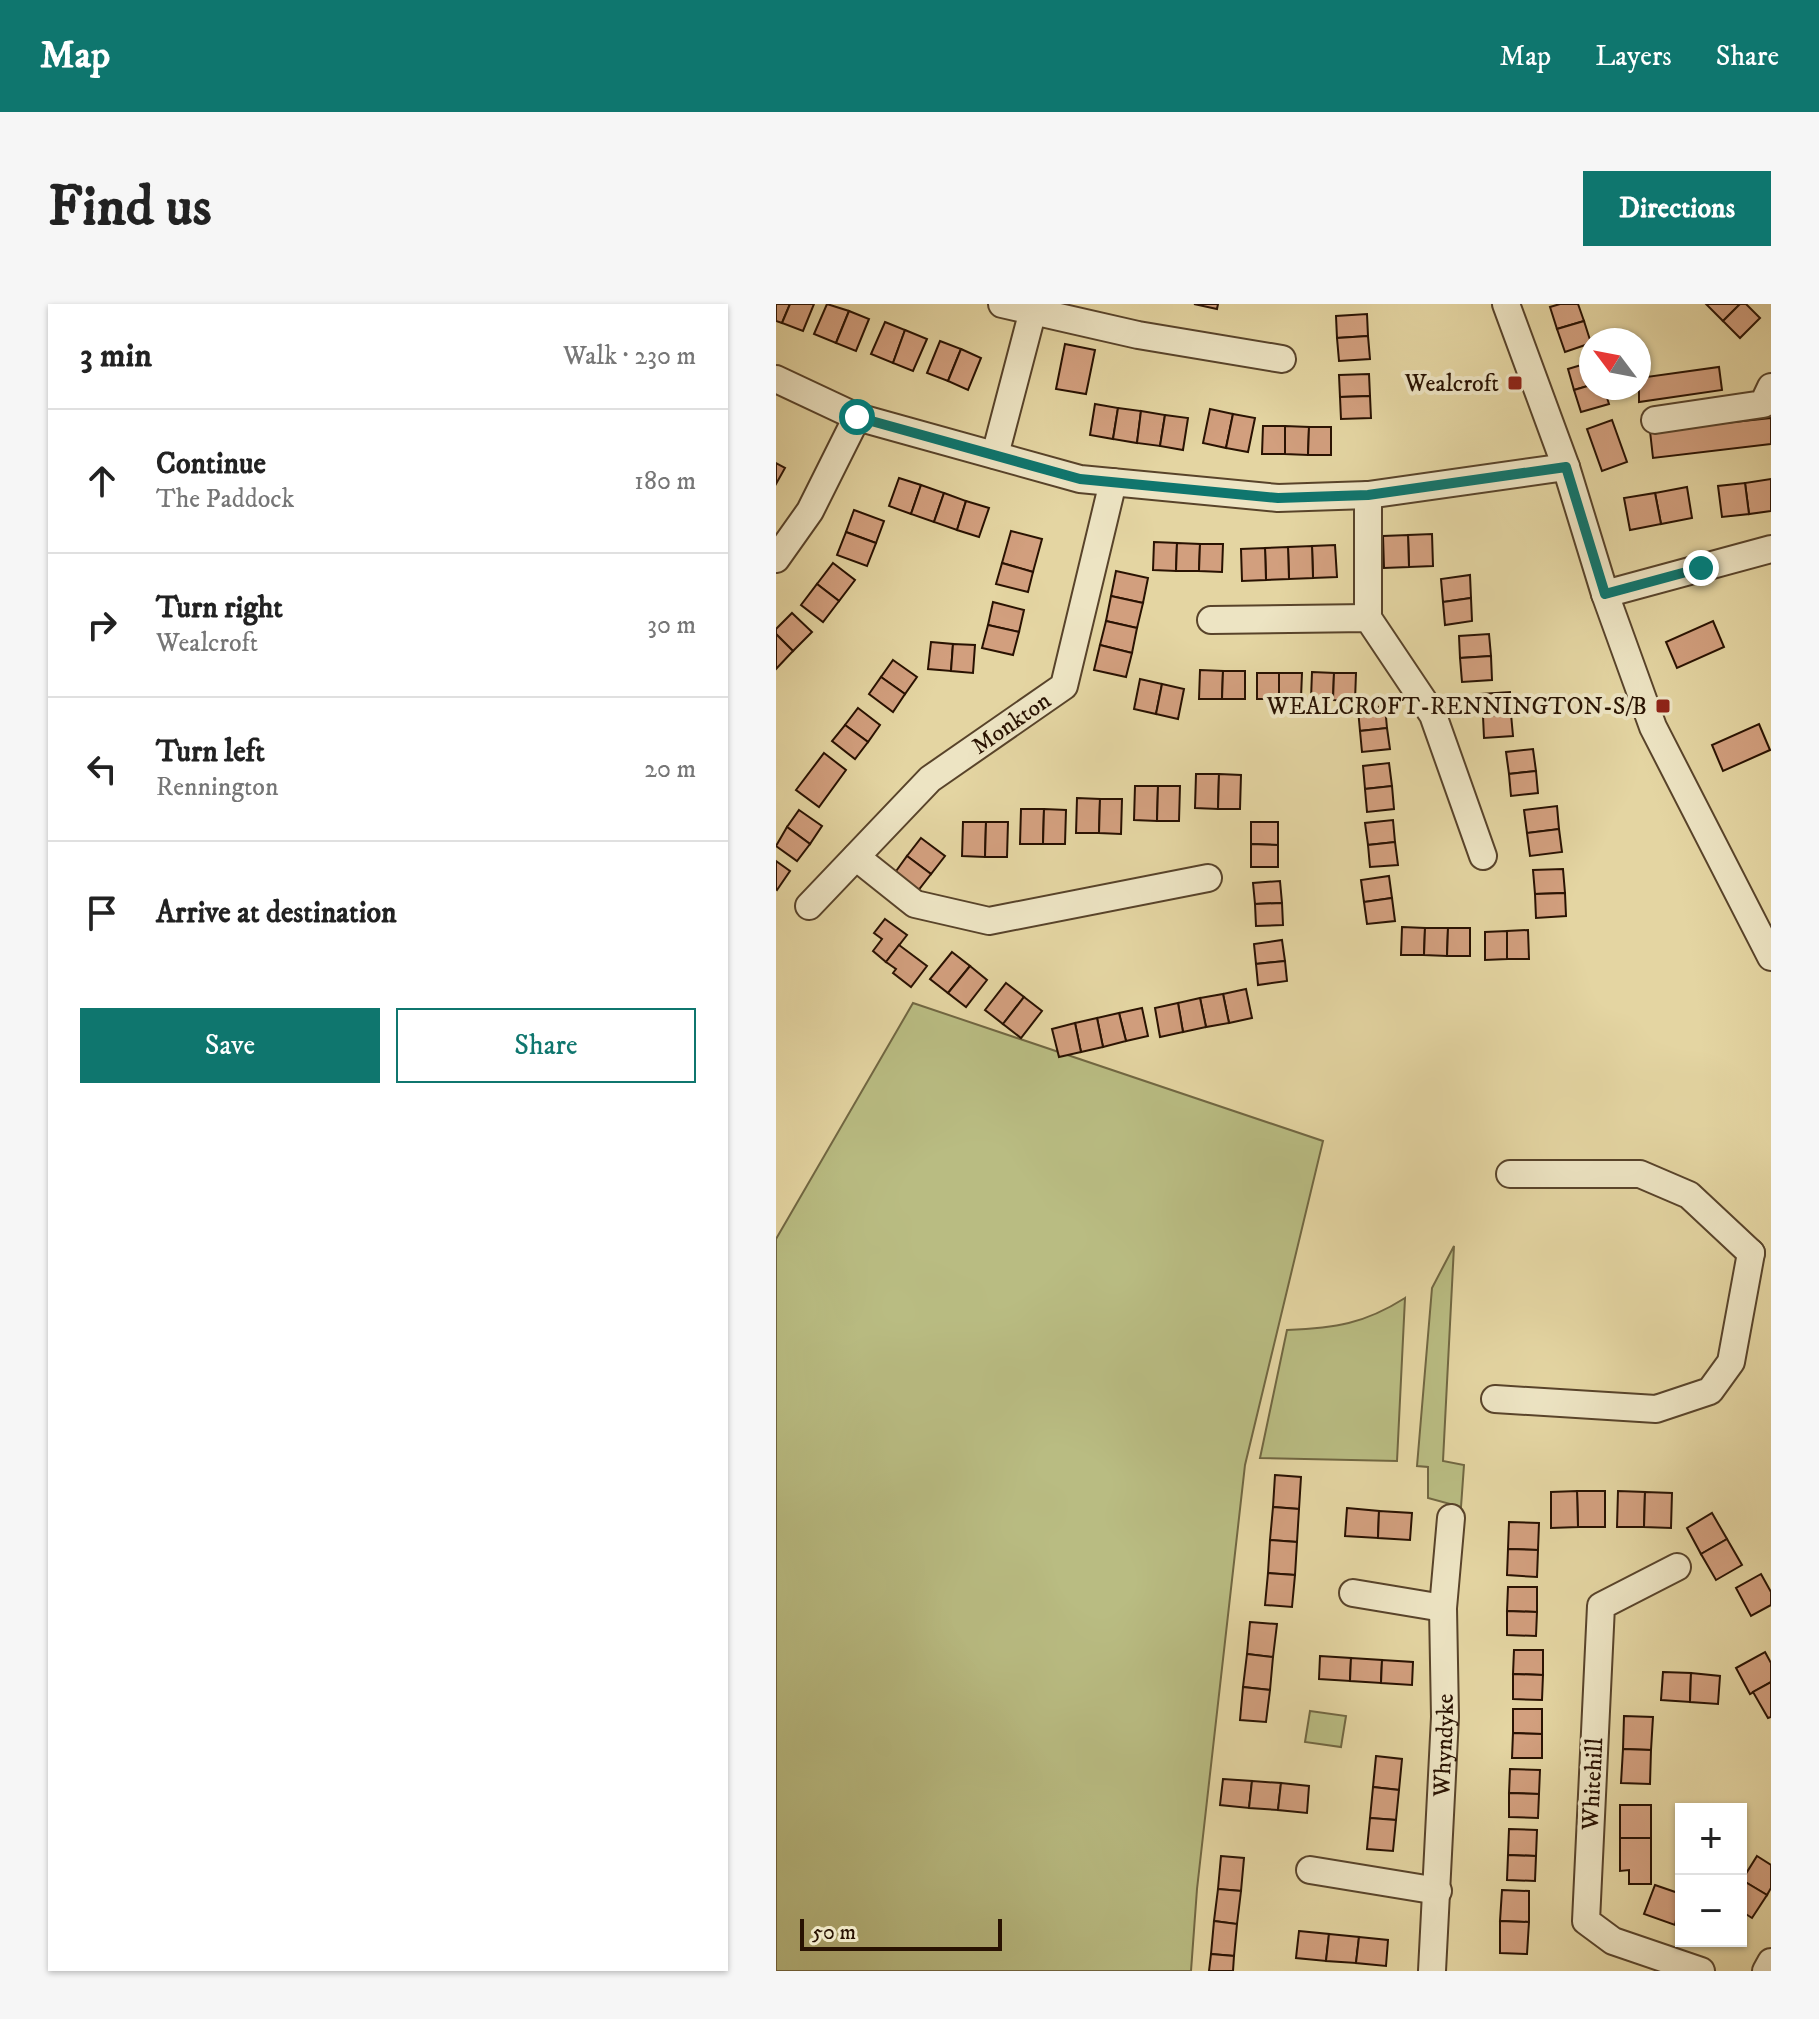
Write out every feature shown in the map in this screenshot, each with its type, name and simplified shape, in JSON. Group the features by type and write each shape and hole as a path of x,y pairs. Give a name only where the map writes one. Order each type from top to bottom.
{"street":[{"path":"1002,304 1032,314 1282,359"},
{"path":"1506,304 1566,467 1605,594 1653,727 1771,957"},
{"path":"995,455 1032,314"},
{"path":"776,379 857,417 1080,479 1278,498 1368,495 1566,467"},
{"path":"1655,420 1763,404 1771,387"},
{"path":"776,559 810,511 857,417"},
{"name":"Monkton","path":"809,906 930,779 1064,686 1113,482"},
{"path":"1368,495 1368,618 1433,715 1483,856"},
{"path":"1605,594 1771,549"},
{"path":"1211,620 1368,618"},
{"path":"856,857 915,904 989,921 1208,878"},
{"path":"1495,1399 1656,1409 1710,1391 1731,1362 1761,1248 1689,1195 1640,1174 1510,1174"},
{"name":"Whyndyke","path":"1432,1971 1445,1717 1443,1608 1451,1518"},
{"name":"Whitehill","path":"1677,1567 1601,1606 1586,1921 1613,1941 1701,1971"},
{"path":"1353,1593 1443,1608"},
{"path":"1310,1870 1438,1891"},
{"path":"1766,1971 1771,1962"}],"green space":[{"path":"913,1003 1323,1141 1245,1465 1197,1889 1191,1971 776,1971 776,1239"},
{"path":"1454,1246 1443,1461 1464,1465 1461,1507 1428,1498 1428,1467 1417,1466 1432,1288"},
{"path":"1405,1298 1397,1461 1260,1458 1287,1330 1349,1323 1376,1314"},
{"path":"1310,1711 1346,1716 1341,1747 1305,1742"}],"building":[{"path":"776,304 790,304 782,323 776,321"},
{"path":"790,304 814,304 803,331 782,323"},
{"path":"827,304 849,311 836,343 814,334"},
{"path":"1194,304 1218,304 1217,309"},
{"path":"1578,304 1584,321 1557,329 1550,307"},
{"path":"1706,304 1740,304 1723,321"},
{"path":"1740,304 1746,304 1760,318 1740,338 1723,321"},
{"path":"849,311 869,319 856,351 836,343"},
{"path":"1367,314 1368,336 1337,338 1336,316"},
{"path":"1584,321 1586,328 1579,328 1579,347 1565,352 1557,329"},
{"path":"885,322 905,330 893,363 871,354"},
{"path":"905,330 927,339 913,371 893,363"},
{"path":"1368,336 1370,359 1339,361 1337,338"},
{"path":"940,341 961,349 948,381 927,373"},
{"path":"1065,344 1095,350 1086,394 1056,389"},
{"path":"961,349 981,358 968,390 948,381"},
{"path":"1579,366 1579,389 1574,390 1568,369"},
{"path":"1719,367 1722,390 1639,402 1651,400 1651,376"},
{"path":"1369,374 1370,396 1340,397 1339,375"},
{"path":"1579,389 1579,400 1608,400 1609,404 1581,412 1574,390"},
{"path":"1370,396 1371,418 1341,419 1340,397"},
{"path":"1095,404 1118,408 1113,439 1090,435"},
{"path":"1118,408 1141,411 1137,443 1113,439"},
{"path":"1210,409 1233,414 1226,448 1203,443"},
{"path":"1141,411 1165,415 1160,446 1137,443"},
{"path":"1233,414 1255,418 1248,452 1226,448"},
{"path":"1165,415 1188,418 1183,450 1160,446"},
{"path":"1771,418 1771,444 1653,458 1650,431"},
{"path":"1612,420 1627,462 1602,471 1587,429"},
{"path":"1263,426 1285,426 1285,454 1262,454"},
{"path":"1285,426 1309,427 1308,455 1285,454"},
{"path":"1309,427 1331,427 1331,455 1308,455"},
{"path":"776,463 785,468 776,484"},
{"path":"899,478 921,485 911,514 889,506"},
{"path":"1771,479 1771,511 1749,514 1745,483"},
{"path":"1745,483 1749,514 1722,517 1718,486"},
{"path":"921,485 944,493 934,522 911,514"},
{"path":"1687,487 1692,518 1661,524 1655,493"},
{"path":"944,493 966,501 957,530 934,522"},
{"path":"1655,493 1661,524 1630,530 1624,498"},
{"path":"966,501 989,508 979,537 957,530"},
{"path":"854,510 884,521 876,543 846,532"},
{"path":"1011,531 1042,539 1033,572 1002,563"},
{"path":"846,532 876,543 867,566 837,555"},
{"path":"1432,534 1433,566 1409,567 1408,535"},
{"path":"1408,535 1409,567 1384,568 1383,536"},
{"path":"1154,542 1177,543 1176,571 1153,570"},
{"path":"1177,543 1200,544 1199,571 1176,571"},
{"path":"1200,544 1223,544 1222,572 1199,571"},
{"path":"1335,545 1337,577 1313,578 1312,546"},
{"path":"1312,546 1313,578 1289,579 1288,547"},
{"path":"1288,547 1289,579 1266,580 1265,548"},
{"path":"1265,548 1266,580 1242,581 1241,549"},
{"path":"833,563 855,580 839,601 817,584"},
{"path":"1002,563 1033,572 1028,592 996,584"},
{"path":"1116,571 1148,578 1143,603 1111,596"},
{"path":"1470,575 1471,598 1443,602 1441,579"},
{"path":"817,584 839,601 823,622 801,605"},
{"path":"1111,596 1143,603 1137,628 1106,621"},
{"path":"1471,598 1472,621 1445,625 1443,602"},
{"path":"993,602 1024,610 1019,632 988,625"},
{"path":"792,613 812,632 793,651 776,634 776,629"},
{"path":"1106,621 1137,628 1132,653 1100,645"},
{"path":"1713,621 1724,647 1677,668 1666,642"},
{"path":"988,625 1019,632 1013,655 982,648"},
{"path":"776,634 793,651 776,669"},
{"path":"1489,634 1491,656 1460,658 1459,636"},
{"path":"931,642 953,644 951,671 928,669"},
{"path":"953,644 975,645 973,673 951,671"},
{"path":"1100,645 1132,653 1126,677 1094,670"},
{"path":"1491,656 1492,680 1462,682 1460,658"},
{"path":"893,660 917,677 905,694 881,677"},
{"path":"1200,670 1223,671 1222,699 1199,699"},
{"path":"1223,671 1245,671 1245,699 1222,699"},
{"path":"1312,672 1334,673 1333,700 1311,699"},
{"path":"1257,673 1279,673 1279,699 1257,699"},
{"path":"1279,673 1302,673 1301,698 1279,699"},
{"path":"1334,673 1356,673 1355,701 1333,700"},
{"path":"881,677 905,694 893,712 869,694"},
{"path":"1140,679 1162,684 1156,714 1134,709"},
{"path":"1162,684 1184,689 1178,719 1156,714"},
{"path":"1510,692 1511,714 1483,716 1481,694"},
{"path":"1385,706 1387,728 1360,731 1358,709"},
{"path":"858,708 880,725 868,742 845,725"},
{"path":"1511,714 1513,736 1484,738 1483,716"},
{"path":"1759,724 1770,750 1723,771 1712,745"},
{"path":"845,725 868,742 855,759 832,741"},
{"path":"1387,728 1390,749 1362,752 1360,731"},
{"path":"1533,749 1536,771 1509,774 1506,752"},
{"path":"824,753 846,770 819,807 796,790"},
{"path":"1389,763 1392,786 1365,789 1363,766"},
{"path":"1536,771 1538,793 1511,796 1509,774"},
{"path":"1196,774 1219,774 1218,809 1195,808"},
{"path":"1219,774 1241,775 1240,809 1218,809"},
{"path":"1135,786 1158,786 1157,821 1134,820"},
{"path":"1158,786 1180,786 1179,821 1157,821"},
{"path":"1392,786 1394,809 1367,812 1365,789"},
{"path":"1077,798 1100,799 1099,833 1076,833"},
{"path":"1100,799 1122,799 1121,834 1099,833"},
{"path":"1557,806 1559,829 1527,833 1524,810"},
{"path":"1021,809 1044,809 1043,844 1020,844"},
{"path":"1044,809 1066,810 1065,844 1043,844"},
{"path":"799,810 822,826 810,844 787,827"},
{"path":"1393,820 1395,842 1368,845 1365,823"},
{"path":"963,822 986,822 985,857 962,856"},
{"path":"986,822 1008,822 1007,857 985,857"},
{"path":"1251,822 1278,822 1278,845 1251,844"},
{"path":"787,827 810,844 797,861 776,846"},
{"path":"1559,829 1562,852 1530,856 1527,833"},
{"path":"921,838 945,856 931,874 907,856"},
{"path":"1395,842 1398,865 1370,867 1368,845"},
{"path":"1251,844 1278,845 1278,867 1251,867"},
{"path":"907,856 931,874 917,892 894,874"},
{"path":"776,861 790,871 777,890 776,889"},
{"path":"1563,869 1565,893 1535,894 1533,870"},
{"path":"1389,876 1392,898 1364,902 1361,880"},
{"path":"1280,881 1282,903 1255,904 1253,883"},
{"path":"1565,893 1566,916 1536,918 1535,894"},
{"path":"1392,898 1395,921 1367,924 1364,902"},
{"path":"1282,903 1283,925 1256,926 1255,904"},
{"path":"885,919 907,935 886,962 873,951 882,939 874,933"},
{"path":"1402,927 1425,928 1424,955 1401,955"},
{"path":"1425,928 1448,928 1447,956 1424,955"},
{"path":"1448,928 1470,928 1470,956 1447,956"},
{"path":"1528,930 1529,959 1507,959 1507,931"},
{"path":"1507,931 1507,959 1485,960 1485,932"},
{"path":"1282,940 1285,961 1256,964 1254,944"},
{"path":"899,945 927,966 911,987 893,973 896,969 886,962"},
{"path":"952,952 970,966 948,993 930,979"},
{"path":"1285,961 1287,981 1258,985 1256,964"},
{"path":"970,966 987,980 966,1007 948,993"},
{"path":"1006,983 1024,997 1003,1024 985,1010"},
{"path":"1246,989 1252,1018 1229,1023 1223,994"},
{"path":"1223,994 1229,1023 1206,1027 1200,998"},
{"path":"1024,997 1042,1011 1021,1038 1003,1024"},
{"path":"1200,998 1206,1027 1183,1032 1178,1003"},
{"path":"1178,1003 1183,1032 1160,1037 1155,1008"},
{"path":"1142,1008 1148,1036 1126,1041 1119,1013"},
{"path":"1119,1013 1126,1041 1103,1047 1097,1018"},
{"path":"1097,1018 1103,1047 1081,1052 1075,1023"},
{"path":"1075,1023 1081,1052 1059,1057 1052,1029"},
{"path":"1275,1475 1301,1477 1299,1509 1273,1507"},
{"path":"1577,1491 1605,1491 1605,1527 1578,1527"},
{"path":"1577,1491 1578,1527 1551,1528 1551,1492"},
{"path":"1618,1491 1645,1492 1644,1527 1617,1527"},
{"path":"1645,1492 1672,1493 1671,1528 1644,1527"},
{"path":"1273,1507 1299,1509 1297,1542 1270,1540"},
{"path":"1347,1508 1379,1511 1378,1538 1345,1536"},
{"path":"1379,1511 1412,1513 1410,1540 1378,1538"},
{"path":"1712,1513 1727,1539 1701,1554 1687,1528"},
{"path":"1509,1522 1539,1523 1538,1550 1508,1549"},
{"path":"1727,1539 1742,1565 1716,1580 1701,1554"},
{"path":"1270,1540 1297,1542 1295,1575 1268,1573"},
{"path":"1508,1549 1538,1550 1537,1577 1507,1575"},
{"path":"1268,1573 1295,1575 1292,1607 1265,1605"},
{"path":"1761,1574 1771,1592 1771,1605 1751,1616 1736,1588"},
{"path":"1508,1587 1537,1587 1537,1612 1507,1611"},
{"path":"1507,1611 1537,1612 1536,1636 1507,1635"},
{"path":"1250,1622 1277,1624 1273,1657 1247,1654"},
{"path":"1514,1650 1543,1650 1543,1675 1513,1674"},
{"path":"1765,1652 1771,1663 1771,1682 1750,1694 1736,1668"},
{"path":"1247,1654 1273,1657 1270,1690 1243,1687"},
{"path":"1320,1656 1351,1658 1350,1681 1319,1679"},
{"path":"1351,1658 1382,1660 1381,1683 1350,1681"},
{"path":"1382,1660 1413,1662 1412,1685 1381,1683"},
{"path":"1663,1672 1691,1673 1690,1702 1661,1700"},
{"path":"1691,1673 1720,1676 1718,1704 1690,1702"},
{"path":"1513,1674 1543,1675 1542,1700 1513,1699"},
{"path":"1771,1682 1771,1717 1768,1718 1753,1692"},
{"path":"1243,1687 1270,1690 1266,1722 1240,1720"},
{"path":"1513,1709 1542,1709 1542,1734 1513,1733"},
{"path":"1624,1716 1653,1717 1651,1750 1623,1749"},
{"path":"1513,1733 1542,1734 1542,1758 1512,1758"},
{"path":"1623,1749 1651,1750 1650,1784 1621,1783"},
{"path":"1376,1756 1402,1759 1399,1790 1373,1787"},
{"path":"1510,1769 1540,1770 1539,1794 1509,1793"},
{"path":"1223,1779 1252,1781 1249,1808 1220,1805"},
{"path":"1252,1781 1281,1783 1278,1810 1249,1808"},
{"path":"1281,1783 1309,1786 1307,1813 1278,1810"},
{"path":"1373,1787 1399,1790 1396,1820 1370,1818"},
{"path":"1509,1793 1539,1794 1538,1818 1509,1817"},
{"path":"1620,1805 1651,1805 1651,1838 1620,1838"},
{"path":"1370,1818 1396,1820 1393,1851 1367,1849"},
{"path":"1509,1829 1537,1830 1536,1856 1508,1855"},
{"path":"1620,1838 1651,1838 1651,1884 1629,1884 1629,1870 1620,1871"},
{"path":"1508,1855 1536,1856 1535,1881 1507,1880"},
{"path":"1221,1856 1244,1858 1241,1891 1218,1889"},
{"path":"1757,1856 1771,1865 1771,1888 1767,1895 1747,1883 1747,1872"},
{"path":"1747,1883 1767,1895 1752,1918 1747,1915"},
{"path":"1655,1885 1675,1892 1675,1925 1644,1914"},
{"path":"1218,1889 1241,1891 1237,1924 1214,1921"},
{"path":"1502,1890 1529,1891 1529,1922 1500,1921"},
{"path":"1214,1921 1237,1924 1234,1956 1211,1954"},
{"path":"1500,1921 1529,1922 1527,1954 1500,1953"},
{"path":"1299,1931 1329,1934 1326,1961 1296,1958"},
{"path":"1329,1934 1359,1937 1356,1963 1326,1961"},
{"path":"1359,1937 1388,1940 1386,1966 1356,1963"},
{"path":"1211,1954 1234,1956 1233,1971 1209,1971"}],"place":[{"name":"Wealcroft","path":"1515,383"},
{"name":"WEALCROFT-RENNINGTON-S/B","path":"1663,706"}],"route":[{"path":"857,417 1080,479 1278,498 1368,495 1470,483 1566,467 1605,594 1701,568"}]}
